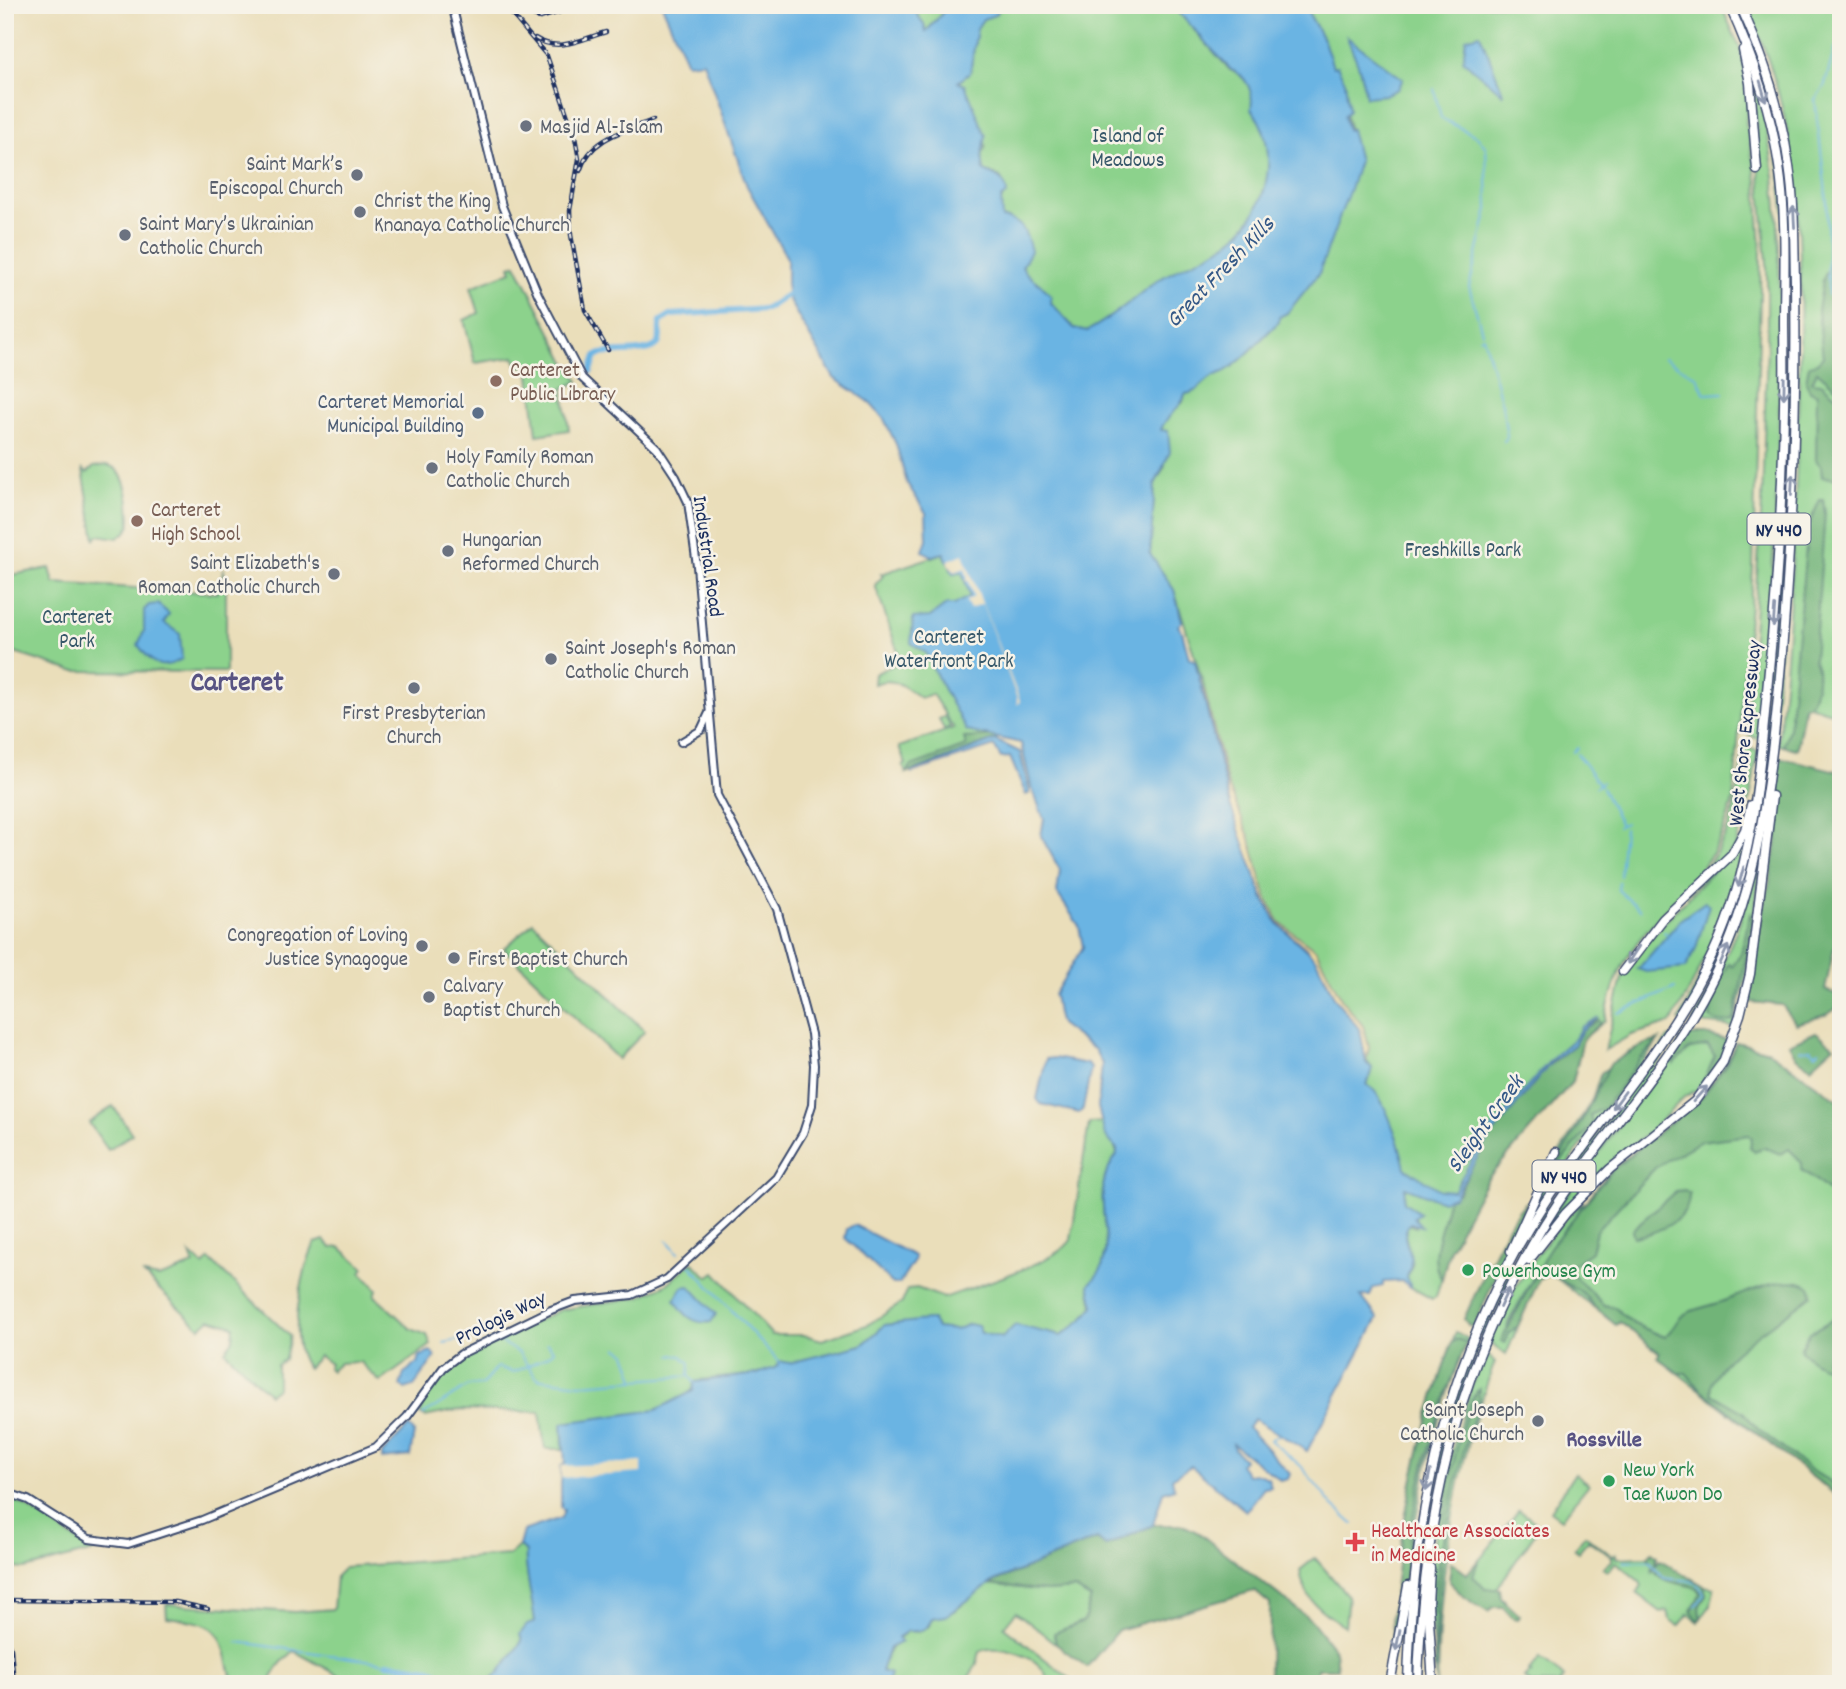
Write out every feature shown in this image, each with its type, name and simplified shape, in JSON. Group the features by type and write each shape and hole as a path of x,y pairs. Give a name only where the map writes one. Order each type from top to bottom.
{"highway":[{"path":"1727,5 1746,62 1757,170"},
{"name":"West Shore Expressway","path":"1408,1684 1416,1549 1431,1467 1464,1360 1482,1317 1546,1200 1679,1017 1716,947 1739,884 1759,789 1780,512 1784,226 1779,167 1766,104 1727,5"},
{"name":"West Shore Expressway","path":"1418,1684 1428,1542 1449,1443 1476,1361 1517,1272 1574,1180 1675,1044 1693,1015 1727,950 1749,886 1764,821 1778,700 1793,465 1795,236 1789,166 1779,113 1758,46 1740,5"},
{"path":"1517,1272 1566,1213 1610,1169 1695,1101 1730,1048 1750,974 1769,844 1778,700"},
{"path":"1623,971 1656,926 1724,864 1739,844 1753,800 1763,737"},
{"path":"1482,1317 1556,1152"},
{"path":"1433,1684 1428,1604 1433,1530 1449,1443"},
{"path":"1390,1684 1416,1549"}],"main road":[{"name":"Industrial Road","path":"452,5 492,175 510,229 533,283 582,377 646,437 668,463 688,502 697,566 712,741"},
{"path":"681,742 701,730 709,711"},
{"name":"Prologis Way","path":"5,1492 28,1500 89,1539 114,1545 148,1540 376,1447 401,1424 443,1368 461,1354 575,1301 632,1295 661,1283 768,1187 788,1163 803,1133 811,1105 814,1065 806,1009 777,909 717,795 712,741"}],"green space":[{"path":"910,5 949,5 926,32 924,24"},
{"name":"Island of Meadows","path":"1000,5 1172,5 1230,70 1245,80 1252,96 1252,109 1266,138 1268,172 1265,188 1251,219 1240,232 1222,247 1157,281 1087,331 1074,328 1025,274 1010,219 1002,218 999,208 1006,188 1000,177 984,171 982,156 986,146 958,82 970,73 977,28 983,19 995,15"},
{"name":"Freshkills Park","path":"1304,5 1721,5 1740,48 1745,71 1748,104 1746,122 1757,181 1761,251 1753,570 1733,801 1722,834 1709,858 1643,935 1620,971 1605,1021 1583,1039 1573,1081 1487,1179 1450,1248 1436,1297 1432,1299 1412,1288 1406,1280 1412,1265 1405,1234 1408,1224 1416,1227 1415,1219 1412,1210 1404,1202 1402,1161 1397,1138 1374,1092 1367,1086 1372,1068 1272,917 1230,805 1203,683 1174,590 1150,554 1155,484 1165,466 1161,430 1163,421 1183,402 1185,394 1197,390 1247,354 1279,322 1279,317 1287,313 1319,273 1359,161 1324,41"},
{"path":"1734,5 1737,5 1758,55 1775,110 1787,183 1793,283 1788,284 1780,179 1768,104 1747,35"},
{"path":"1745,5 1841,5 1841,715 1805,704 1797,749 1778,745 1789,622 1795,499 1801,312 1797,207 1781,104 1766,54"},
{"path":"1752,73 1762,106 1774,173 1780,274 1777,492 1759,740 1746,733 1762,503 1767,264"},
{"path":"1841,244 1841,392 1817,371 1812,382 1821,383 1841,400 1841,479 1822,477 1821,466 1816,460 1817,394 1810,391 1806,382 1809,365 1817,363 1823,357 1818,311 1823,279"},
{"path":"516,264 565,360 579,381 563,389 569,430 537,435 529,366 519,367 514,357 475,363 464,320 479,313 471,287 512,271 510,266"},
{"path":"1792,304 1782,615 1767,784 1750,876 1730,936 1686,1021 1679,1021 1735,905 1754,834 1762,769"},
{"path":"107,465 114,468 124,481 130,525 118,538 98,535 95,539 83,470 87,473 94,467"},
{"path":"1820,500 1823,500 1825,513 1814,660 1816,689 1809,705 1804,705 1797,749 1783,746 1789,729 1808,526"},
{"name":"Carteret Waterfront Park","path":"944,553 946,559 960,553 984,603 967,731 997,736 997,739 906,773 903,766 906,764 899,747 954,728 946,717 950,727 944,730 939,719 946,716 932,694 920,698 893,682 874,684 875,674 901,661 875,585 883,576 881,574"},
{"name":"Carteret Park","path":"50,568 54,583 217,593 218,585 222,583 223,568 226,580 226,672 72,671 5,650 5,576"},
{"path":"997,736 997,739 906,773 911,766 966,746 964,738"},
{"path":"1747,748 1758,751 1751,794 1735,848 1684,896 1711,862 1728,829 1737,793 1743,750"},
{"path":"1779,757 1841,772 1841,803 1837,822 1841,823 1841,949 1834,948 1825,990 1841,996 1841,1005 1828,1014 1796,1024 1782,1005 1751,1002 1756,946 1777,842"},
{"path":"1747,835 1716,932 1696,978 1671,1023 1631,1035 1605,1050 1622,978 1639,949"},
{"path":"1764,840 1746,976 1734,1027 1693,1022 1735,934 1752,888"},
{"path":"1750,914 1753,920 1734,1020 1716,1021 1710,1018 1713,988 1729,963 1732,966 1741,953"},
{"path":"533,922 645,1031 618,1059 504,949"},
{"path":"1599,1020 1601,1023 1583,1039 1573,1081 1487,1179 1450,1248 1442,1279 1435,1261 1448,1200 1459,1192 1479,1151 1547,1067 1574,1045 1582,1030"},
{"path":"1816,1032 1834,1046 1811,1067 1796,1057 1789,1044"},
{"path":"1684,1035 1706,1035 1729,1041 1719,1063 1701,1088 1715,1056 1708,1046 1690,1049 1674,1064 1676,1048"},
{"path":"1676,1037 1509,1282 1482,1337 1478,1334 1497,1294 1541,1217 1668,1038"},
{"path":"1659,1040 1554,1182 1515,1244 1547,1173 1591,1102 1601,1073 1629,1052"},
{"path":"1659,1040 1641,1058 1605,1108 1590,1115 1593,1124 1548,1177 1581,1122 1610,1064 1645,1044"},
{"path":"1736,1042 1768,1051 1841,1102 1841,1499 1657,1357 1660,1353 1620,1322 1616,1325 1540,1265 1508,1323 1505,1343 1509,1333 1518,1326 1506,1355 1488,1341 1518,1284 1554,1233 1583,1201 1578,1213 1612,1170 1698,1099 1725,1064"},
{"path":"1736,1042 1768,1051 1841,1102 1841,1201 1801,1170 1802,1163 1789,1149 1780,1154 1764,1147 1755,1152 1750,1148 1752,1138 1749,1135 1701,1141 1656,1167 1596,1231 1591,1252 1570,1267 1571,1273 1604,1305 1614,1307 1634,1324 1665,1337 1679,1318 1686,1314 1752,1290 1791,1281 1811,1288 1812,1295 1734,1353 1713,1381 1712,1394 1743,1412 1759,1430 1811,1470 1841,1488 1841,1499 1700,1389 1686,1373 1678,1373 1657,1357 1660,1353 1620,1322 1616,1325 1593,1306 1583,1293 1549,1274 1539,1280 1518,1326 1509,1333 1505,1343 1501,1341 1550,1247 1611,1171 1701,1098 1727,1063"},
{"path":"1707,1046 1715,1056 1701,1088 1684,1097 1649,1133 1614,1159 1545,1231 1565,1199 1676,1048 1682,1055 1690,1049"},
{"path":"113,1106 132,1134 108,1150 89,1123"},
{"path":"1104,1122 1106,1133 1117,1155 1108,1169 1102,1196 1105,1252 1101,1269 1089,1285 1093,1306 1083,1319 1061,1336 1044,1332 1002,1338 981,1333 978,1326 969,1324 956,1330 937,1328 932,1320 885,1325 862,1345 789,1363 779,1362 778,1367 757,1374 701,1380 689,1393 656,1410 562,1423 563,1449 545,1449 540,1412 458,1410 425,1417 420,1414 427,1395 447,1371 471,1353 560,1310 639,1297 666,1285 692,1262 708,1277 715,1272 772,1335 804,1335 822,1340 867,1325 902,1303 908,1289 917,1288 944,1298 1032,1265 1050,1257 1071,1240 1089,1123"},
{"path":"1685,1190 1689,1193 1688,1203 1678,1218 1662,1229 1634,1237 1632,1231 1636,1226 1676,1191"},
{"path":"1527,1202 1474,1327 1469,1326 1464,1319 1484,1275 1511,1221"},
{"path":"324,1240 332,1248 340,1247 364,1268 361,1272 377,1289 375,1296 411,1329 427,1335 431,1345 380,1382 360,1362 340,1363 331,1371 328,1368 330,1364 319,1356 308,1368 301,1357 297,1326 301,1289 315,1243"},
{"path":"190,1254 204,1266 209,1259 290,1336 285,1359 277,1365 277,1388 269,1394 225,1351 233,1340 234,1326 210,1319 200,1328 144,1275 159,1278 194,1265"},
{"path":"1841,1315 1841,1340 1834,1343 1826,1359 1835,1363 1838,1370 1833,1370 1817,1363 1800,1349 1810,1332"},
{"path":"1456,1332 1468,1339 1452,1378 1428,1459 1390,1667 1397,1579 1409,1497 1428,1416"},
{"path":"1457,1339 1467,1342 1441,1410 1421,1480 1411,1528 1400,1613 1394,1635 1392,1613 1409,1494 1432,1404 1452,1343"},
{"path":"1474,1344 1478,1348 1450,1433 1432,1513 1422,1595 1416,1684 1411,1684 1420,1550 1440,1442"},
{"path":"1484,1351 1495,1362 1469,1440 1452,1520 1441,1601 1437,1684 1430,1597 1435,1534 1455,1441"},
{"path":"1479,1389 1479,1402 1460,1466 1446,1531 1439,1597 1437,1664 1434,1668 1436,1580 1446,1528 1442,1525 1444,1512 1461,1432"},
{"path":"1575,1473 1589,1484 1561,1519 1550,1511"},
{"path":"5,1496 97,1550 25,1569 5,1567"},
{"path":"1519,1510 1540,1526 1491,1597 1466,1577"},
{"path":"1153,1525 1183,1525 1199,1533 1312,1621 1335,1651 1337,1669 1317,1669 1316,1684 1269,1684 1270,1604 1254,1591 1118,1630 1087,1667 1056,1644 1054,1633 1084,1621 1091,1598 1075,1589 1046,1591 989,1584 1097,1539 1106,1546"},
{"path":"1585,1535 1612,1556 1616,1554 1616,1558 1648,1557 1653,1566 1652,1572 1654,1567 1676,1583 1696,1587 1701,1595 1693,1607 1699,1606 1706,1595 1704,1586 1714,1588 1711,1605 1698,1622 1689,1614 1679,1626 1669,1619 1667,1611 1661,1612 1636,1593 1642,1586 1640,1582 1616,1562 1608,1571 1603,1568 1612,1561 1612,1557 1588,1540 1578,1552 1574,1549"},
{"path":"519,1546 526,1552 535,1622 521,1634 522,1641 498,1674 485,1684 341,1684 344,1678 294,1651 281,1663 268,1684 233,1684 222,1641 217,1633 200,1623 167,1617 166,1604 295,1612 333,1609 336,1576 345,1567 509,1555"},
{"path":"1652,1552 1657,1556 1656,1564 1660,1560 1704,1586 1706,1595 1700,1605 1701,1617 1698,1621 1692,1611 1701,1592 1659,1576 1648,1557"},
{"path":"1315,1558 1348,1596 1345,1626 1321,1610 1305,1589 1300,1570"},
{"path":"1479,1559 1473,1576 1485,1589 1500,1589 1501,1598 1520,1616 1518,1619 1513,1618 1503,1607 1494,1607 1488,1612 1463,1596 1449,1581 1451,1562 1467,1574"},
{"path":"989,1584 1046,1591 1075,1589 1091,1599 1084,1621 1055,1633 1056,1644 1016,1612 1004,1627 1077,1684 1053,1684 1038,1665 1023,1655 995,1649 980,1652 976,1666 964,1684 887,1684 890,1674 881,1671 888,1653 898,1639 908,1631 919,1632 929,1626 932,1618 958,1608"},
{"path":"1540,1658 1564,1677 1559,1684 1531,1684 1524,1678 1529,1673 1532,1674 1529,1671"}],"sand":[{"path":"1204,689 1227,783 1249,836 1266,896 1279,922 1316,950 1342,1000 1363,1026 1369,1047 1366,1063 1360,1030 1335,999 1326,978 1306,948 1277,923 1263,897 1230,805"}],"water":[{"name":"Great Fresh Kills","path":"662,5 910,5 924,24 926,32 949,5 1000,5 995,15 983,19 977,28 970,73 958,82 965,85 986,136 982,156 984,171 1000,179 1005,185 1007,195 1001,198 1002,218 1019,224 1027,238 1031,251 1022,267 1047,291 1051,296 1050,302 1074,328 1087,331 1157,281 1231,240 1251,219 1264,188 1268,155 1260,123 1251,109 1248,85 1172,5 1304,5 1324,41 1333,67 1337,66 1345,81 1349,110 1344,116 1348,130 1351,129 1359,161 1319,273 1287,313 1279,317 1279,322 1234,365 1212,377 1197,390 1185,394 1181,404 1163,425 1161,430 1168,431 1170,452 1155,484 1150,554 1174,590 1182,621 1178,626 1182,631 1189,658 1195,661 1230,805 1263,897 1277,923 1316,959 1335,999 1360,1030 1366,1063 1372,1068 1367,1085 1380,1098 1396,1135 1405,1168 1440,1190 1454,1191 1485,1136 1553,1057 1575,1038 1581,1027 1599,1017 1582,1030 1574,1045 1553,1060 1487,1141 1454,1197 1442,1201 1405,1187 1404,1202 1420,1213 1414,1217 1421,1226 1410,1223 1405,1236 1411,1260 1406,1278 1412,1288 1402,1281 1383,1282 1383,1286 1373,1288 1370,1296 1361,1296 1378,1318 1307,1451 1254,1419 1248,1428 1290,1474 1288,1479 1281,1481 1233,1444 1234,1449 1244,1459 1240,1464 1247,1475 1258,1474 1268,1478 1271,1487 1264,1488 1246,1511 1191,1466 1172,1478 1174,1488 1163,1492 1153,1525 1106,1546 1097,1539 994,1581 946,1616 932,1618 923,1629 908,1631 898,1637 901,1642 889,1648 881,1671 890,1674 887,1684 485,1684 498,1674 522,1641 520,1634 527,1625 535,1622 526,1552 519,1546 523,1531 561,1518 564,1510 561,1507 561,1466 565,1464 562,1423 656,1410 693,1391 694,1382 757,1374 777,1367 779,1361 789,1363 862,1345 885,1325 932,1320 937,1328 956,1330 969,1324 978,1326 981,1333 1002,1338 1015,1325 1061,1336 1083,1319 1094,1306 1089,1285 1101,1269 1105,1252 1102,1196 1104,1182 1117,1155 1117,1149 1105,1136 1098,1107 1102,1064 1095,1050 1060,1024 1058,1017 1054,995 1083,947 1079,926 1057,893 1060,870 1041,836 1044,819 1031,786 1021,743 967,731 926,653 911,643 913,618 930,617 946,605 954,605 970,596 962,572 953,574 944,553 932,556 923,551 927,539 926,513 907,483 896,444 884,419 868,401 834,378 791,304 787,295 787,258 747,186 703,61 687,63"},
{"path":"1480,34 1503,94 1463,60 1466,38"},
{"path":"1347,37 1403,79 1398,89 1385,95 1366,97 1359,67"},
{"path":"158,604 169,614 164,623 180,634 182,659 167,665 151,661 138,645 144,631 144,610 149,605"},
{"path":"995,740 1020,752 1030,793 1026,795 1010,757 1001,758 994,746 911,773"},
{"path":"1705,902 1709,905 1695,951 1685,968 1646,972 1638,969 1681,919"},
{"path":"1046,1059 1087,1064 1091,1068 1083,1109 1079,1113 1041,1104 1037,1099"},
{"path":"854,1225 914,1256 914,1261 899,1284 893,1284 845,1238 847,1229"},
{"path":"690,1286 716,1314 711,1322 694,1320 685,1314 675,1299 683,1287"},
{"path":"431,1352 435,1357 414,1386 405,1389 400,1386 404,1373 418,1363 420,1356"},
{"path":"409,1426 414,1433 410,1456 382,1459 382,1454"}],"pier":[{"path":"963,554 1020,701 1017,705 1017,698 982,604 970,609 966,601 974,597 969,581 965,581 968,579 965,568 955,572 948,564 949,560"},
{"path":"642,1462 642,1473 561,1478 561,1466"}],"waterway":[{"path":"1828,295 1827,202 1815,99 1824,87 1835,48"},
{"path":"1434,89 1441,118 1478,137 1486,148 1488,209 1469,287 1482,332"},
{"path":"591,371 596,356 653,348 659,342 661,321 671,315 766,309 787,295"},
{"path":"1480,338 1483,336 1502,404 1507,436"},
{"path":"1664,358 1697,377 1705,394 1723,393"},
{"path":"1504,441 1507,438"},
{"path":"1573,752 1577,748"},
{"path":"1577,754 1600,785"},
{"path":"1596,787 1602,782"},
{"path":"1602,788 1621,825"},
{"path":"1618,827 1625,823"},
{"path":"1620,876 1624,829"},
{"path":"1619,882 1618,890 1640,910"},
{"name":"Sleight Creek","path":"1618,1013 1675,988"},
{"path":"1800,1050 1811,1049 1816,1054 1819,1051"},
{"path":"667,1240 678,1253"},
{"path":"690,1265 779,1362"},
{"path":"444,1343 482,1335"},
{"path":"502,1343 519,1353 536,1377 541,1379 580,1384 689,1376 694,1382"},
{"path":"423,1415 468,1386 482,1385 497,1367 513,1372 547,1356 554,1351 547,1343"},
{"path":"618,1348 626,1353 636,1381"},
{"path":"671,1355 682,1356 690,1363 689,1375"},
{"path":"1278,1435 1270,1440 1301,1466 1332,1505 1353,1524"},
{"path":"1623,1562 1650,1561 1664,1578 1698,1585 1704,1595 1696,1606"},
{"path":"238,1642 387,1663"},
{"path":"387,1663 430,1669 465,1684"}],"railway":[{"path":"504,5 547,56 575,137 579,159 570,210 571,235 585,310 608,350"},
{"path":"511,9 540,18 583,5"},
{"path":"535,38 561,45 606,32"},
{"path":"580,171 585,160 600,143 620,132 653,120"},
{"path":"5,1600 176,1602 208,1609"},
{"path":"5,1635 11,1649 14,1684"}],"place":[{"name":"Masjid Al-Islam","path":"526,126"},
{"name":"Saint Mark’s Episcopal Church","path":"357,175"},
{"name":"Christ the King Knanaya Catholic Church","path":"360,212"},
{"name":"Saint Mary’s Ukrainian Catholic Church","path":"125,235"},
{"name":"Carteret Public Library","path":"496,381"},
{"name":"Carteret Memorial Municipal Building","path":"478,413"},
{"name":"Holy Family Roman Catholic Church","path":"432,468"},
{"name":"Carteret High School","path":"137,521"},
{"name":"Hungarian Reformed Church","path":"448,551"},
{"name":"Saint Elizabeth's Roman Catholic Church","path":"334,574"},
{"name":"Saint Joseph's Roman Catholic Church","path":"551,659"},
{"name":"First Presbyterian Church","path":"414,688"},
{"name":"Congregation of Loving Justice Synagogue","path":"422,946"},
{"name":"First Baptist Church","path":"454,958"},
{"name":"Calvary Baptist Church","path":"429,997"},
{"name":"Powerhouse Gym","path":"1468,1270"},
{"name":"Saint Joseph Catholic Church","path":"1538,1421"},
{"name":"New York Tae Kwon Do","path":"1609,1481"},
{"name":"Healthcare Associates in Medicine","path":"1355,1542"}],"district":[{"name":"Carteret","path":"237,680"},
{"name":"Rossville","path":"1604,1438"}]}
